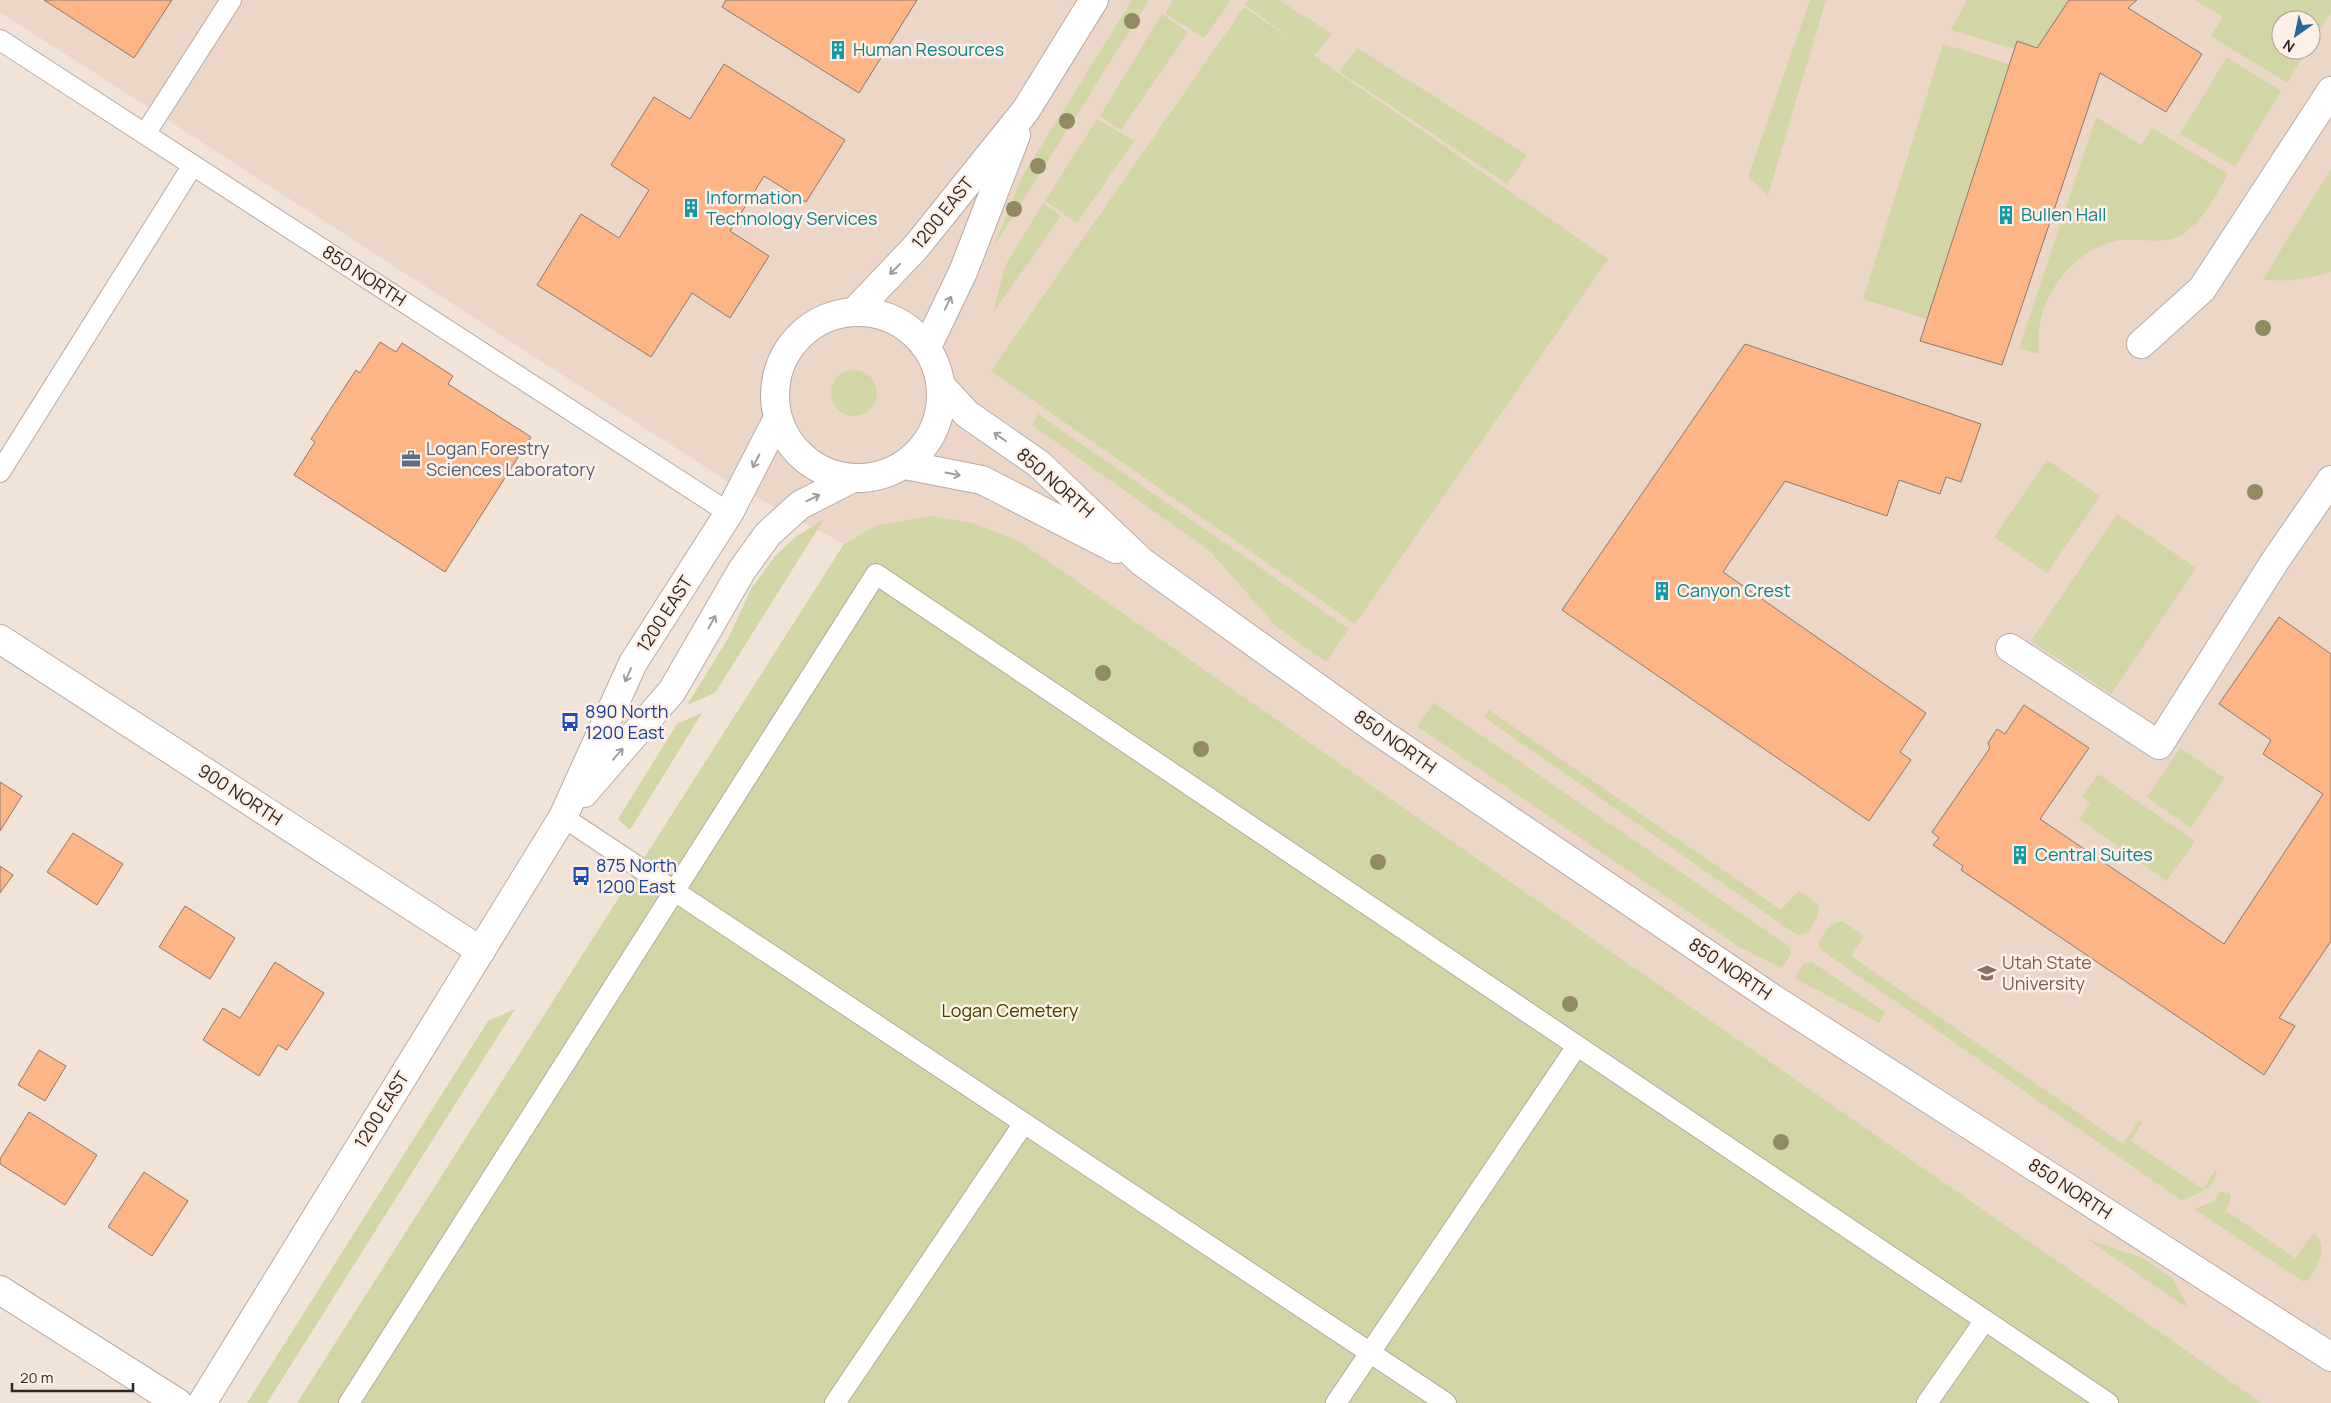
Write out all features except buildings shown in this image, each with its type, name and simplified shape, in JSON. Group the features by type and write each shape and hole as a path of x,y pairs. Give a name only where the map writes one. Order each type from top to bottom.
{"street":[{"name":"1200 EAST","path":"856,311 916,247 1026,110 1094,0"},
{"path":"2141,344 2202,289 2331,91"},
{"name":"1200 EAST","path":"927,347 963,272 1026,110"},
{"path":"856,311 876,313 896,320 913,331 927,347 943,388 939,420 926,446 905,465 880,476 853,478 828,473 806,460 788,441 778,418 774,393 779,368 790,345 808,327 831,316 856,311"},
{"name":"850 NORTH","path":"943,388 967,414 1039,464 1142,562 1375,729 1772,998 2331,1357"},
{"name":"1200 EAST","path":"202,1403 563,817 633,663 729,513 778,418"},
{"name":"850 NORTH","path":"905,465 982,480 1142,562"},
{"name":"1200 EAST","path":"563,817 672,690 742,570 768,534 800,505 853,478"},
{"path":"2010,648 2159,745 2270,568 2331,480"},
{"name":"900 NORTH","path":"0,639 481,951"},
{"path":"0,1290 178,1403"}],"lane":[{"path":"145,134 231,0"},
{"name":"850 NORTH","path":"0,40 729,513"},
{"path":"0,472 193,165"},
{"path":"349,1403 876,574 2108,1403"},
{"path":"563,817 1446,1403"},
{"path":"1336,1403 1577,1046"},
{"path":"835,1403 1024,1123"},
{"path":"1928,1403 1985,1320"}],"shaded area":[{"name":"Utah State University","path":"0,0 2331,0 2331,1403 2262,1403 1019,541 875,526 844,544 730,483 0,12"}],"green space":[{"path":"1132,0 1149,0 993,248 1022,177"},
{"path":"1173,0 1231,0 1204,38 1165,13"},
{"path":"1248,0 1279,0 1332,34 1314,56 1608,259 1355,624 991,371 1244,7 1304,48 1245,5"},
{"path":"1810,0 1826,0 1768,195 1748,177"},
{"path":"1967,0 2069,0 2037,48 2018,41 2014,49 1951,30"},
{"path":"2195,0 2331,0 2331,12 2321,28 2321,10 2271,10 2271,60 2301,60 2287,83 2211,36 2223,17"},
{"path":"1162,14 1188,32 1121,130 1100,116"},
{"path":"1943,44 2009,64 1927,319 1863,299"},
{"path":"1357,48 1527,155 1507,184 1339,71"},
{"path":"2227,57 2281,91 2235,167 2180,134"},
{"path":"2096,117 2141,145 2152,128 2228,174 2213,201 2201,217 2179,236 2158,241 2121,240 2103,245 2086,254 2071,266 2058,281 2048,298 2038,335 2039,354 2019,348"},
{"path":"1097,119 1134,141 1077,223 1045,201"},
{"path":"2331,169 2331,272 2297,280 2263,279"},
{"path":"1043,203 1061,216 993,313 1005,266"},
{"path":"854,370 867,374 873,380 877,393 873,406 867,412 854,416 841,412 835,406 831,393 835,380 841,374"},
{"path":"1038,414 1349,629 1326,662 1276,626 1210,551 1032,425"},
{"path":"2047,460 2100,496 2047,573 1994,537"},
{"path":"2117,514 2196,568 2111,694 2031,641"},
{"name":"Logan Cemetery","path":"930,516 973,523 1019,541 2262,1403 297,1403 844,544 875,526"},
{"path":"824,519 715,693 687,705 729,637 751,589 775,556 797,536"},
{"path":"1434,703 1790,947 1791,954 1782,968 1741,948 1417,726"},
{"path":"1489,710 1781,910 1799,891 1819,905 1817,918 1807,933 1797,935 1484,717"},
{"path":"702,713 630,830 618,819 677,724"},
{"path":"2180,748 2224,778 2191,828 2147,797"},
{"path":"2098,774 2195,841 2167,881 2079,819 2090,803 2082,797"},
{"path":"1842,921 1864,936 1851,956 2123,1144 2138,1122 2143,1120 2131,1141 2203,1189 2216,1169 2216,1176 2213,1182 2204,1190 2181,1200 1820,949 1819,941 1830,925"},
{"path":"1812,962 1885,1012 1879,1023 1795,978 1803,964"},
{"path":"515,1009 267,1403 247,1403 488,1021"},
{"path":"2220,1192 2230,1193 2230,1203 2226,1211 2295,1258 2313,1234 2318,1238 2322,1250 2318,1265 2309,1278 2304,1282 2194,1209 2215,1201"},
{"path":"2087,1239 2143,1258 2173,1279 2189,1309"}],"place":[{"name":"Human Resources","path":"838,50"},
{"name":"Information Technology Services","path":"691,208"},
{"name":"Bullen Hall","path":"2006,215"},
{"name":"Logan Forestry Sciences Laboratory","path":"411,459"},
{"name":"Canyon Crest","path":"1662,591"},
{"name":"890 North 1200 East","path":"570,722"},
{"name":"Central Suites","path":"2020,855"},
{"name":"875 North 1200 East","path":"581,876"},
{"name":"Utah State University","path":"1987,973"}]}
